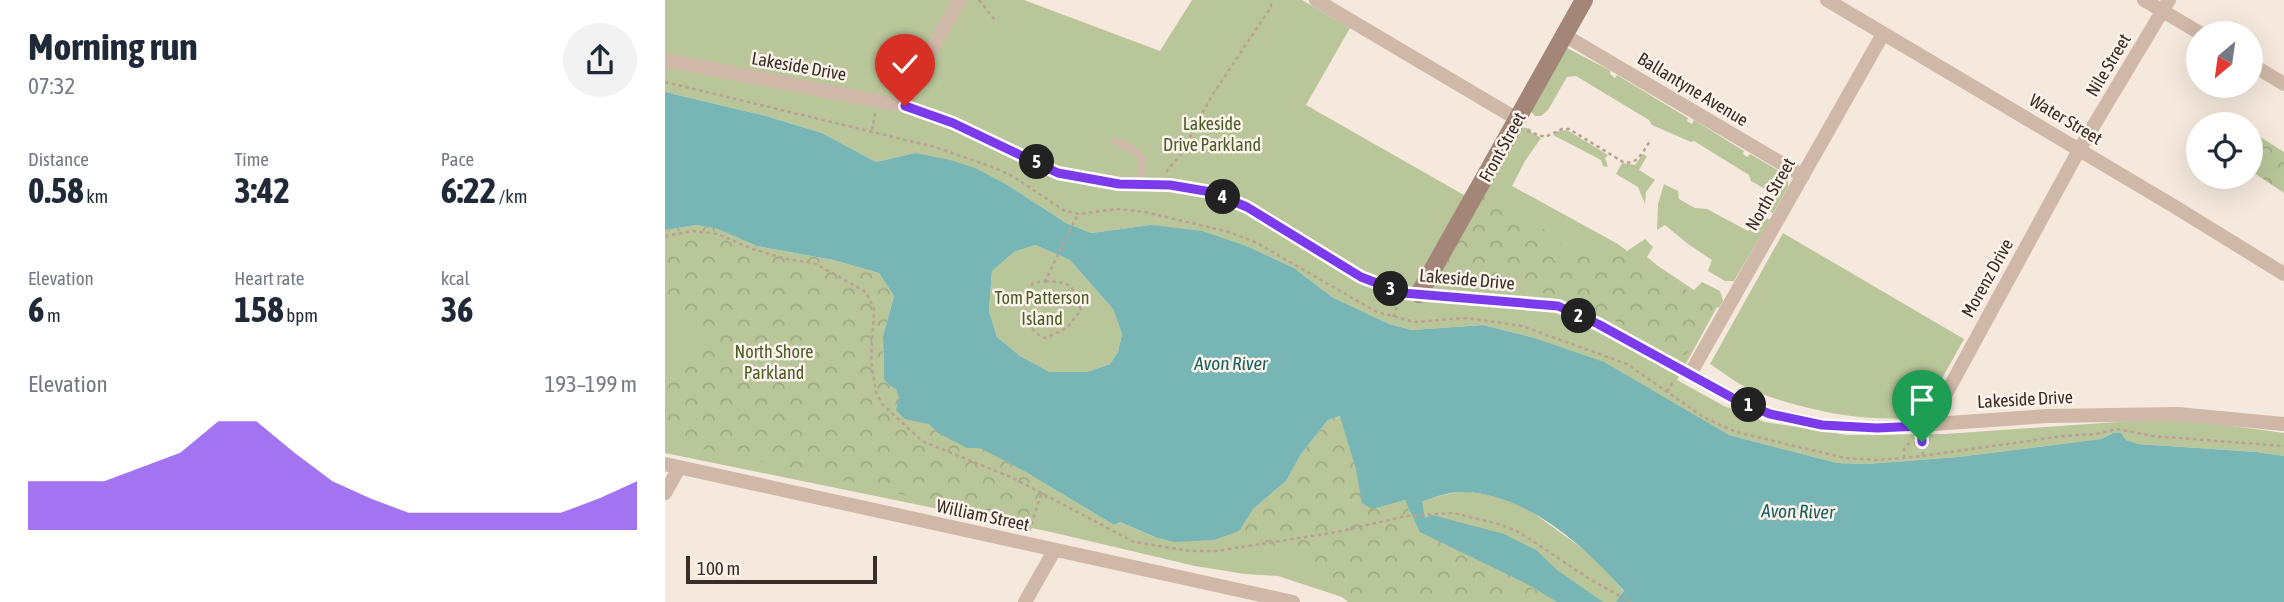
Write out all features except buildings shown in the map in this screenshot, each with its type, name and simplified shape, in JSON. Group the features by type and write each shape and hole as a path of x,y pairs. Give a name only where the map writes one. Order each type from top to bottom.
{"street":[{"path":"905,106 910,86 960,0"},
{"path":"1316,0 1514,124"},
{"name":"Front Street","path":"1419,294 1584,0"},
{"name":"Water Street","path":"1827,0 2284,274"},
{"path":"2144,0 2166,5 2186,21"},
{"name":"Nile Street","path":"2079,150 2166,5"},
{"name":"North Street","path":"1690,374 1883,34"},
{"name":"Ballantyne Avenue","path":"1564,35 1803,176"},
{"name":"Lakeside Drive","path":"665,60 905,106 953,123 1058,173 1087,180 1170,185 1211,192 1247,207 1361,277 1396,290 1419,294 1558,306 1598,324 1740,402 1770,414 1822,425 1877,428 2047,416 2154,414 2284,424"},
{"path":"2263,71 2284,84"},
{"name":"Morenz Drive","path":"1925,425 2079,150"},
{"path":"665,493 672,466"},
{"name":"William Street","path":"672,466 1252,597 1293,602"},
{"path":"1025,602 1054,551"}],"lane":[{"path":"1115,141 1133,149 1142,159 1147,185"}],"path":[{"path":"979,0 995,20"},
{"path":"1147,185 1181,154 1211,97 1271,7 1271,0"},
{"path":"872,131 876,109"},
{"path":"1514,124 1545,137 1562,129 1569,130 1623,162 1632,164 1650,141"},
{"path":"1045,281 1077,215"},
{"path":"665,236 693,230 718,234 786,259 814,263 866,292 874,309 871,361 876,392 882,404 922,441 1013,478 1134,542 1191,551 1216,551 1322,535 1406,516 1453,513 1499,524 1519,532 1591,580 1631,602"},
{"path":"1045,281 1066,282 1074,288 1081,310 1067,328 1045,338 1035,334 1023,311 1033,283 1045,281"},
{"path":"1923,456 1925,425"},
{"path":"1904,458 1904,449 1908,444 1922,443"},
{"path":"1025,544 1041,495"}],"green space":[{"name":"Lakeside Drive Parkland","path":"665,0 1024,0 1160,51 1192,0 1302,0 1350,28 1306,105 1478,203 1521,127 1531,129 1531,132 1541,138 1512,186 1627,251 1645,239 1653,247 1647,257 1658,266 1694,290 1702,282 1720,291 1723,301 1719,308 1717,307 1677,380 1724,406 1765,422 1847,435 1944,434 2174,418 2284,433 2284,456 2138,444 2126,440 2121,433 2113,433 2101,439 1958,457 1867,464 1837,463 1729,435 1688,412 1531,337 1483,325 1412,330 1389,324 1332,297 1294,268 1249,247 1151,225 1091,233 1066,223 1009,186 915,153 876,162 822,133 766,116 665,92"},
{"path":"1567,48 1611,71 1610,74 1615,78 1617,75 1688,118 1687,121 1692,124 1694,120 1744,151 1743,154 1747,157 1750,154 1786,175 1788,187 1773,213 1765,209 1762,203 1769,191 1751,181 1749,175 1694,141 1652,125 1649,120 1576,76 1567,77 1548,110 1541,116 1535,116 1529,109 1563,50"},
{"path":"1567,130 1608,155 1605,158 1608,167 1603,166 1601,160 1553,135"},
{"path":"2263,139 2284,152 2284,193 2263,179"},
{"path":"1643,154 1647,156 1639,170 1655,180 1646,192 1645,204 1638,187 1616,174 1622,163 1635,165"},
{"path":"1489,182 1493,182 1496,194 1549,233 1563,240 1553,260 1573,266 1579,251 1607,262 1613,252 1644,263 1691,293 1716,305 1686,355 1676,355 1589,308 1552,295 1533,291 1446,285 1441,280 1440,271"},
{"path":"1664,184 1678,191 1679,199 1695,208 1707,209 1748,231 1761,215 1770,220 1734,281 1725,281 1708,271 1712,260 1665,225 1657,230 1658,204"},
{"path":"697,225 719,229 757,246 833,260 879,273 894,296 883,336 884,379 896,389 915,423 929,424 938,433 967,448 980,448 1059,492 1048,520 920,499 665,441 665,374 701,338 665,310 665,230"},
{"name":"North Shore Parkland","path":"665,230 1026,472 1114,525 1120,522 1155,537 1253,509 1422,500 1462,491 1497,496 1528,509 1594,557 1625,593 1638,602 1348,602 1342,597 1278,576 1195,566 1051,532 665,453"},
{"path":"1783,233 1964,339 1921,416 1858,417 1813,409 1752,390 1710,364"},
{"name":"Tom Patterson Island","path":"1035,245 1070,260 1113,309 1122,334 1118,352 1110,364 1087,372 1050,372 1020,356 997,337 989,311 992,271 1014,252"},
{"path":"1341,416 1356,470 1389,506 1405,500 1413,521 1557,602 1354,602 1305,565 1256,536 1239,531 1253,509 1286,481 1301,454 1328,420"}],"water":[{"name":"Avon River","path":"665,92 766,116 822,133 876,162 915,153 975,168 1009,186 1066,223 1091,233 1151,225 1202,231 1249,247 1294,268 1332,297 1389,324 1412,330 1483,325 1531,337 1604,362 1729,435 1837,463 1867,464 1958,457 2101,439 2113,433 2121,433 2126,440 2138,444 2284,456 2284,602 1616,602 1624,591 1609,574 1573,540 1532,512 1487,495 1464,492 1448,493 1422,501 1425,518 1432,515 1504,534 1536,550 1557,570 1603,602 1557,602 1529,585 1420,532 1405,500 1372,509 1362,503 1356,470 1340,416 1328,420 1301,454 1286,481 1253,509 1239,531 1214,540 1174,542 1120,522 1114,525 1026,472 980,448 967,448 938,433 929,424 905,419 896,410 899,398 896,389 884,379 883,336 894,296 879,273 833,260 757,246 718,229 697,225 665,230","holes":["1035,245 1070,260 1113,309 1122,334 1118,352 1110,364 1087,372 1050,372 1020,356 997,337 989,311 992,271 1014,252"]}],"route":[{"path":"905,106 953,123 1058,173 1119,184 1170,185 1211,192 1247,207 1361,277 1403,293 1558,306 1598,324 1740,402 1770,414 1822,425 1877,428 1921,426 1922,442"}]}
